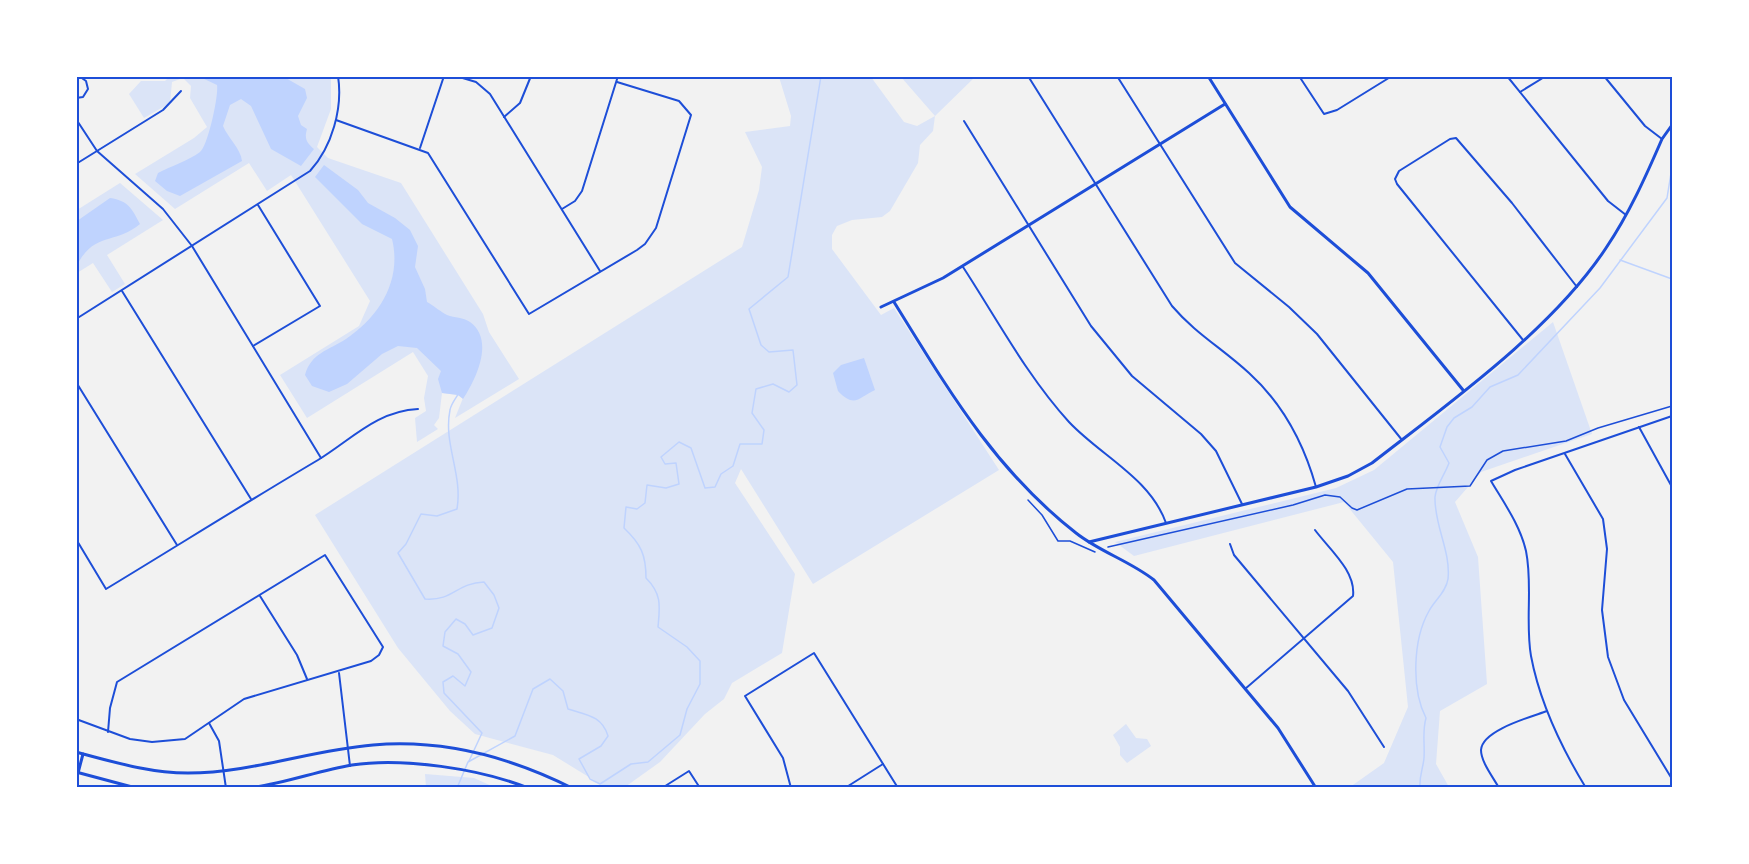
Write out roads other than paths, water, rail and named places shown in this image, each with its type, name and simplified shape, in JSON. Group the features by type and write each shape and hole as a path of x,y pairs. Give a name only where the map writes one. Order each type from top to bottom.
{"street":[{"path":"76,98 83,97 88,89 86,81 79,76"},
{"path":"76,319 310,171 325,146 336,120 338,76"},
{"path":"420,148 444,76"},
{"path":"456,76 483,86 600,271"},
{"path":"504,117 520,104 531,76"},
{"path":"562,209 574,201 582,191 618,76"},
{"path":"1028,76 1094,185 1172,306 1192,328 1248,372 1272,396 1305,452 1316,487"},
{"path":"1117,76 1235,263 1289,307 1317,334 1402,440"},
{"path":"1208,76 1290,207 1368,273 1463,390"},
{"path":"1299,76 1324,114 1337,110 1392,76"},
{"path":"1507,76 1608,201 1626,215"},
{"path":"1520,92 1546,76"},
{"path":"1604,76 1645,126 1662,139"},
{"path":"336,120 420,148 434,160 529,314 645,244 656,228 691,115 679,101 617,81"},
{"path":"76,164 164,110 181,91"},
{"path":"881,307 963,266 1225,104"},
{"path":"76,119 97,151 164,209 192,246 321,458"},
{"path":"964,121 1111,353 1132,376 1201,434 1216,451 1242,504"},
{"path":"1089,542 1316,487 1361,470 1402,440 1523,341 1577,287 1606,248 1626,215 1662,139 1672,125"},
{"path":"1523,341 1397,184 1395,179 1399,171 1423,155 1456,138 1482,166 1577,287"},
{"path":"253,346 320,306 258,205"},
{"path":"963,266 1044,390 1093,445 1142,484 1157,503 1166,523"},
{"path":"122,291 251,499"},
{"path":"894,302 981,438 1032,495 1089,542 1129,562 1154,580 1278,728 1316,788"},
{"path":"76,382 177,545"},
{"path":"76,539 106,589 321,458 381,417 393,412 418,409"},
{"path":"1586,788 1567,756 1547,711 1533,665 1528,631 1525,548 1512,516 1491,481 1515,470 1672,416"},
{"path":"1639,428 1672,487"},
{"path":"1565,454 1604,519 1607,549 1602,610 1608,657 1624,700 1672,780"},
{"path":"1245,688 1353,596 1354,584 1315,530"},
{"path":"1230,544 1234,555 1348,691 1384,747"},
{"path":"76,719 108,732 130,739 152,742 185,739 244,699 371,661 383,650 356,601 325,555 117,682 110,708 108,732"},
{"path":"260,596 297,655 308,680"},
{"path":"791,788 783,758 745,696 814,653 898,788"},
{"path":"339,672 350,765"},
{"path":"1499,788 1484,761 1482,745 1491,733 1547,711"},
{"path":"209,723 219,741 226,788"},
{"path":"76,752 122,766 165,772 224,771 372,745 438,746 488,754 572,788"},
{"path":"83,754 77,772 136,788"},
{"path":"845,788 883,764"},
{"path":"249,788 350,765 431,765 528,788"},
{"path":"662,788 689,771 700,788"}],"water":[{"path":"200,77 284,77 305,89 307,98 298,116 301,125 307,129 307,140 314,149 301,166 271,149 251,106 241,99 230,105 223,126 242,161 180,196 167,191 155,181 158,173 200,152 209,131 217,85"},
{"path":"324,165 358,190 368,203 395,218 410,230 418,246 415,267 425,289 427,302 447,315 467,320 477,330 481,339 481,360 478,371 463,399 458,395 442,393 438,379 441,371 417,348 398,346 382,354 347,384 329,392 312,386 305,375 316,357 346,339 369,319 386,296 394,269 392,239 362,224 315,177"},
{"path":"110,198 122,201 129,206 140,224 91,247 77,265 77,221"},
{"path":"864,358 875,390 857,400 849,399 838,391 833,373 841,365"}],"waterway":[{"path":"457,788 468,762 515,736 533,689 550,679 563,691 568,709 593,717 605,729 608,736 601,746 579,759 590,779 600,784 631,764 648,762 680,735 687,709 700,684 700,661 687,647 658,627 659,606 655,589 646,578 641,550 635,539 624,528 626,507 637,509 645,503 647,485 666,488 679,484 676,463 665,464 661,457 679,442 691,448 705,488 715,487 721,474 733,466 740,444 762,444 764,430 752,413 756,389 773,384 789,392 797,385 793,350 769,352 761,345 749,309 788,277 821,76"},
{"path":"1420,788 1426,718 1421,706 1416,679 1417,650 1424,622 1448,579 1447,558 1435,507 1437,489 1449,463 1440,447 1447,427 1454,418 1472,407 1490,387 1518,375 1600,288 1667,198 1672,167"},
{"path":"1620,260 1672,279"},
{"path":"459,393 452,403 449,423 457,484 457,509 437,516 421,514 406,544 398,553 425,599 443,597 467,585 484,582 494,595 499,608 492,628 473,635 465,624 456,619 445,632 443,646 458,654 471,672 465,686 453,676 443,682 444,693 482,733 469,761"}]}
